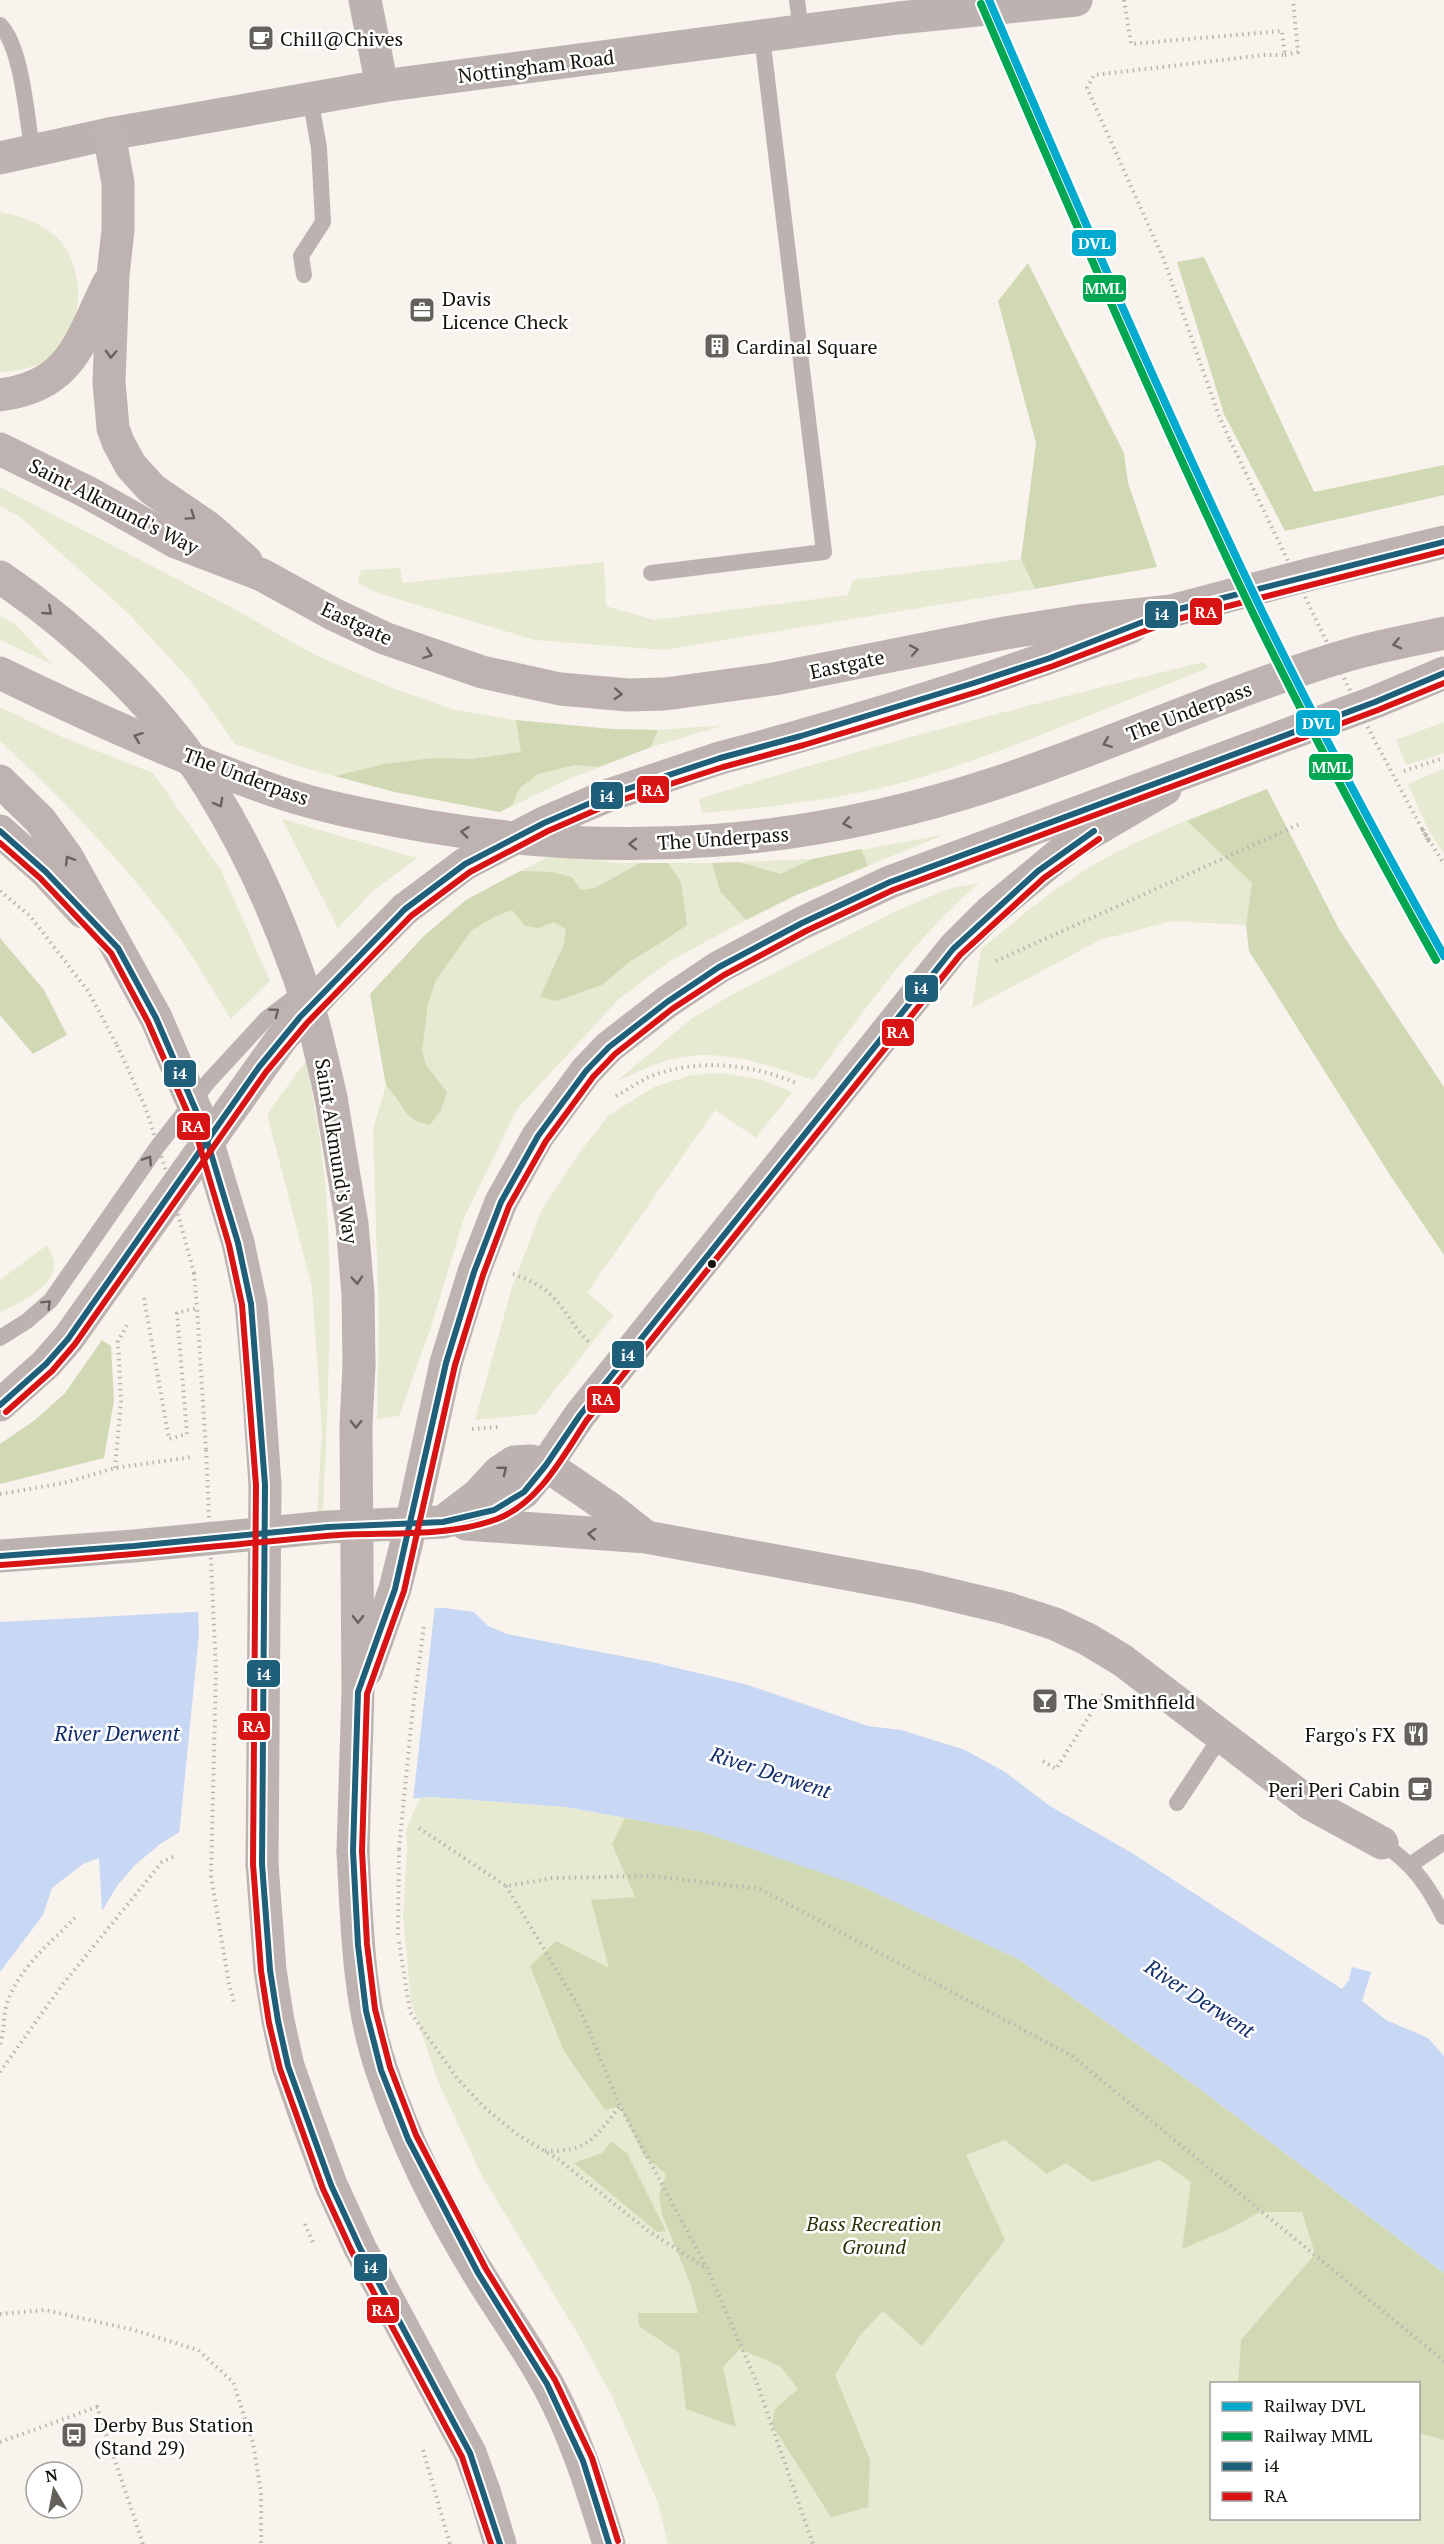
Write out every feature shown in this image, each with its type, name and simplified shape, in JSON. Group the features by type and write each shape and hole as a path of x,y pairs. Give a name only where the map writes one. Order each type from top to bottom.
{"main road":[{"path":"109,134 118,183 118,230 113,275 109,382 113,428 124,455 152,489 209,528 262,575"},
{"path":"0,395 15,393 41,384 62,369 79,348 113,275"},
{"name":"Saint Alkmund's Way","path":"0,449 87,492 176,542 262,575"},
{"name":"Eastgate","path":"262,575 333,614 384,638 482,672 560,689 628,695 665,694 774,679 1005,633 1080,621 1171,611 1444,542"},
{"name":"Saint Alkmund's Way","path":"0,578 42,606 120,676 166,728 210,788 242,845 275,913 296,968 332,1098 352,1224 358,1294 359,1365 356,1426 358,1692 353,1851 358,1945 366,2011 381,2070 408,2139 478,2273 547,2384 583,2461 609,2544"},
{"path":"0,1405 46,1364 68,1339 260,1067 300,1017 405,909 465,864 544,823 609,795 720,758 801,736 996,676 1050,658 1171,611"},
{"name":"The Underpass","path":"0,673 97,720 281,793 380,818 461,832 565,843 693,844 803,832 904,811 992,784 1220,698 1350,654 1444,633"},
{"path":"358,1692 395,1589 446,1363 474,1272 501,1202 538,1136 586,1071 609,1047 667,1002 719,967 801,923 890,882 1375,702 1444,673"},
{"path":"0,781 40,820 67,857 156,1017 203,1127 238,1243 251,1304 265,1485 262,1864 270,1970 278,2021 288,2066 331,2185 360,2248 470,2453 500,2544"},
{"path":"0,831 46,872 118,948"}],"street":[{"path":"365,0 381,86"},
{"name":"Nottingham Road","path":"0,158 109,134 381,86 898,18 1076,0"},
{"path":"546,1465 580,1415 834,1101 953,949 990,912 1073,843 1211,762"},
{"path":"443,1522 478,1495 499,1472 514,1462 531,1461 546,1465 612,1510 646,1537"},
{"path":"0,1556 134,1546 328,1527 443,1522 646,1537 918,1587 1006,1608 1055,1624 1087,1639 1122,1660 1309,1803 1382,1843"}],"lane":[{"path":"798,0 801,32"},
{"path":"0,25 9,37 18,59 32,150"},
{"path":"651,573 824,552 762,37"},
{"path":"304,275 301,256 323,222 319,148 310,98"},
{"path":"0,1338 27,1322 51,1300 158,1146 208,1082 266,1019 378,935"},
{"path":"1177,1803 1222,1735"},
{"path":"1410,1865 1444,1842"},
{"path":"1382,1843 1403,1857 1422,1877 1444,1917"}],"path":[{"path":"1124,0 1131,44 1282,32 1285,55"},
{"path":"1293,0 1298,52 1094,75 1087,88 1164,260 1219,416 1230,440 1366,724 1429,842 1423,830 1444,864"},
{"path":"1404,771 1444,758"},
{"path":"994,962 1302,823"},
{"path":"0,891 31,917 88,991 117,1046 146,1109 167,1174 194,1273 202,1374 216,1671 211,1876"},
{"path":"610,1099 647,1078 674,1070 708,1065 747,1068 777,1075 834,1101"},
{"path":"524,1278 554,1298 579,1334"},
{"path":"139,1305 144,1296 169,1439 187,1434 177,1313 196,1308"},
{"path":"115,1468 121,1402 118,1341 128,1323"},
{"path":"0,1494 64,1483 115,1468 192,1457"},
{"path":"1043,1761 1056,1769 1122,1660"},
{"path":"419,1828 506,1886 579,2007 620,2106 707,2268 757,2383 813,2544"},
{"path":"399,1849 398,1934 401,1968 410,2012 457,2078 485,2108 518,2135 558,2159 647,2230 707,2268"},
{"path":"0,2072 63,1984 162,1862 177,1855"},
{"path":"506,1886 553,1878 653,1876 759,1889 1072,2056 1444,2361"},
{"path":"0,2044 5,2030 7,2004 31,1962 76,1917"},
{"path":"544,2151 564,2152 582,2147 599,2132 620,2106"},
{"path":"0,2314 45,2310 134,2330 198,2350 233,2382 253,2443 261,2492 261,2544"},
{"path":"0,2442 97,2407 143,2544"}],"green space":[{"path":"0,212 33,222 49,230 61,242 75,271 78,303 69,334 60,348 48,359 25,369 0,373"},
{"path":"1204,257 1314,492 1444,465 1444,495 1285,531 1224,414 1177,262"},
{"path":"1028,263 1124,453 1128,483 1157,567 1035,589 1021,559 1036,443 998,301"},
{"path":"0,487 227,605 313,654 395,689 452,709 531,723 612,729 658,730 725,725 651,747 564,781 500,812 395,792 308,769 235,744 190,680 128,613 20,517 0,506"},
{"path":"1021,559 1035,589 664,650 535,640 377,593 358,583 361,570 400,568 403,583 604,562 606,606 654,620 848,595 853,580"},
{"path":"0,616 16,625 52,664 0,640"},
{"path":"1204,662 1208,668 1030,739 922,777 869,791 813,801 702,813 699,799 824,761 950,726"},
{"path":"0,707 62,737 153,773 221,870 270,981 231,1019 182,941 119,862 73,812 0,741"},
{"path":"516,720 612,729 658,730 651,747 599,767 575,765 538,774 519,789 512,805 500,812 395,792 335,776 384,764 433,758 472,759 521,752"},
{"path":"1444,722 1444,753 1406,765 1396,740"},
{"path":"1444,769 1444,854 1428,829 1408,784"},
{"path":"1267,789 1246,925 1172,921 1100,940 972,1008 981,949 1053,891 1124,849 1171,827"},
{"path":"1267,789 1339,929 1444,1087 1444,1255 1390,1175 1249,951 1246,925 1252,883 1187,821"},
{"path":"282,819 417,858 373,891 338,928"},
{"path":"946,834 796,895 746,920 670,961 619,999 517,1109 464,1218 430,1330 399,1416 377,1419 379,1321 373,1129 386,1085 370,994 424,936 466,900 555,853 615,863 712,863 813,859"},
{"path":"861,849 868,866 796,895 746,920 720,891 712,863 739,862 780,874 813,859"},
{"path":"640,863 668,863 681,882 687,925 629,962 602,985 556,1001 540,997 564,944 566,929 554,922 539,928 525,926 512,910 472,930 436,980 428,1004 422,1050 426,1065 447,1092 441,1110 430,1125 421,1123 409,1115 386,1085 370,994 424,936 466,900 520,871 552,872 572,877 581,890 595,888"},
{"path":"979,883 932,928 911,952 813,1080 744,1059 709,1055 673,1059 617,1081 691,1019 735,993 892,913 948,889"},
{"path":"0,938 44,990 67,1035 33,1054 0,1015"},
{"path":"306,1061 324,1169 329,1245 329,1361 323,1516 317,1518 322,1431 312,1287 267,1114"},
{"path":"722,1073 762,1080 792,1092 756,1138 715,1110 587,1293 614,1315 536,1414 475,1420 512,1287 541,1211 577,1156 608,1116 654,1087 692,1075"},
{"path":"47,1245 54,1263 49,1280 34,1294 0,1312 0,1280"},
{"path":"102,1340 111,1346 114,1400 104,1458 0,1484 0,1444 35,1420 65,1393"},
{"name":"Bass Recreation Ground","path":"432,1797 566,1807 702,1832 1444,2273 1444,2544 668,2544 658,2503 612,2396 578,2334 482,2176 438,2081 411,2002 403,1918 406,1829 420,1798"},
{"path":"625,1818 703,1832 861,1886 1020,1960 1196,2086 1444,2273 1444,2440 1420,2433 1420,2382 1238,2382 1241,2340 1315,2254 1302,2212 1260,2212 1229,2229 1182,2249 1191,2182 1160,2160 1092,2182 1066,2163 1047,2174 1005,2140 966,2155 1005,2240 922,2346 883,2311 861,2334 835,2375 870,2460 868,2507 831,2517 772,2425 775,2409 798,2389 780,2366 740,2349 723,2367 736,2427 686,2409 679,2353 639,2326 638,2313 698,2313 691,2286 662,2214 659,2194 666,2174 644,2156 620,2106 605,2110 564,2051 530,1966 556,1941 609,1968 591,1900 635,1897 612,1844"},
{"path":"611,2141 627,2153 666,2231 657,2232 574,2163 602,2153"}],"water":[{"name":"River Derwent","path":"230,1607 445,1608 474,1612 488,1626 507,1634 652,1662 748,1685 868,1726 901,1730 965,1750 1005,1772 1050,1806 1132,1853 1342,1989 1349,1980 1352,1967 1371,1972 1362,2001 1386,2020 1428,2038 1444,2056 1444,2273 1196,2086 1020,1960 861,1886 702,1832 566,1807 432,1797 230,1812 186,1828 160,1844 135,1865 117,1886 102,1911 99,1858 83,1864 52,1888 43,1915 0,1972 0,1622 194,1612"}],"pier":[{"path":"230,1604 435,1605 413,1801 231,1815 187,1830 179,1836 199,1634 198,1608"}],"rail line":[{"name":"DVL","path":"989,0 1154,378 1258,603 1348,781 1444,956"},
{"name":"MML","path":"981,4 1146,382 1250,607 1340,785 1436,960"}],"transit line":[{"name":"i4","path":"0,1405 46,1364 68,1339 259,1067 300,1017 405,909 465,864 544,823 609,795 720,758 801,736 974,683 1050,658 1171,611 1444,542"},
{"name":"RA","path":"6,1412 52,1371 75,1344 266,1072 307,1023 411,916 470,872 548,831 612,803 723,767 804,745 977,692 1174,620 1444,551"},
{"name":"i4","path":"609,2544 583,2461 547,2384 478,2273 408,2139 381,2070 366,2011 358,1945 353,1851 358,1692 395,1589 446,1363 474,1272 501,1202 538,1136 586,1071 609,1047 667,1002 719,967 802,923 890,882 1375,702 1444,673"},
{"name":"RA","path":"618,2541 592,2458 555,2380 486,2269 416,2135 390,2067 375,2009 367,1944 362,1851 367,1694 404,1591 455,1365 483,1275 509,1206 546,1141 593,1077 615,1054 672,1009 724,975 806,931 893,890 1378,710 1444,683"},
{"name":"i4","path":"0,831 46,872 118,948 156,1018 203,1127 238,1243 251,1304 265,1485 262,1864 270,1970 278,2021 288,2066 331,2185 360,2248 470,2453 500,2544"},
{"name":"i4","path":"0,1556 134,1546 328,1527 443,1522 494,1510 524,1492 546,1465 580,1415 953,949 1038,871 1094,831"},
{"name":"RA","path":"1,1565 326,1536 434,1532 476,1525 512,1512 538,1490 549,1477 587,1420 960,955 1044,878 1099,839"},
{"name":"RA","path":"0,843 40,878 111,953 148,1022 195,1130 229,1245 242,1305 256,1485 253,1864 261,1971 269,2023 280,2069 323,2189 352,2252 462,2457 491,2544"}],"place":[{"name":"Chill@Chives","path":"261,38"},
{"name":"Davis Licence Check","path":"422,310"},
{"name":"Cardinal Square","path":"717,346"},
{"name":"The Smithfield","path":"1045,1701"},
{"name":"Fargo's FX","path":"1416,1734"},
{"name":"Peri Peri Cabin","path":"1420,1789"},
{"name":"Derby Bus Station (Stand 29)","path":"74,2435"}]}
